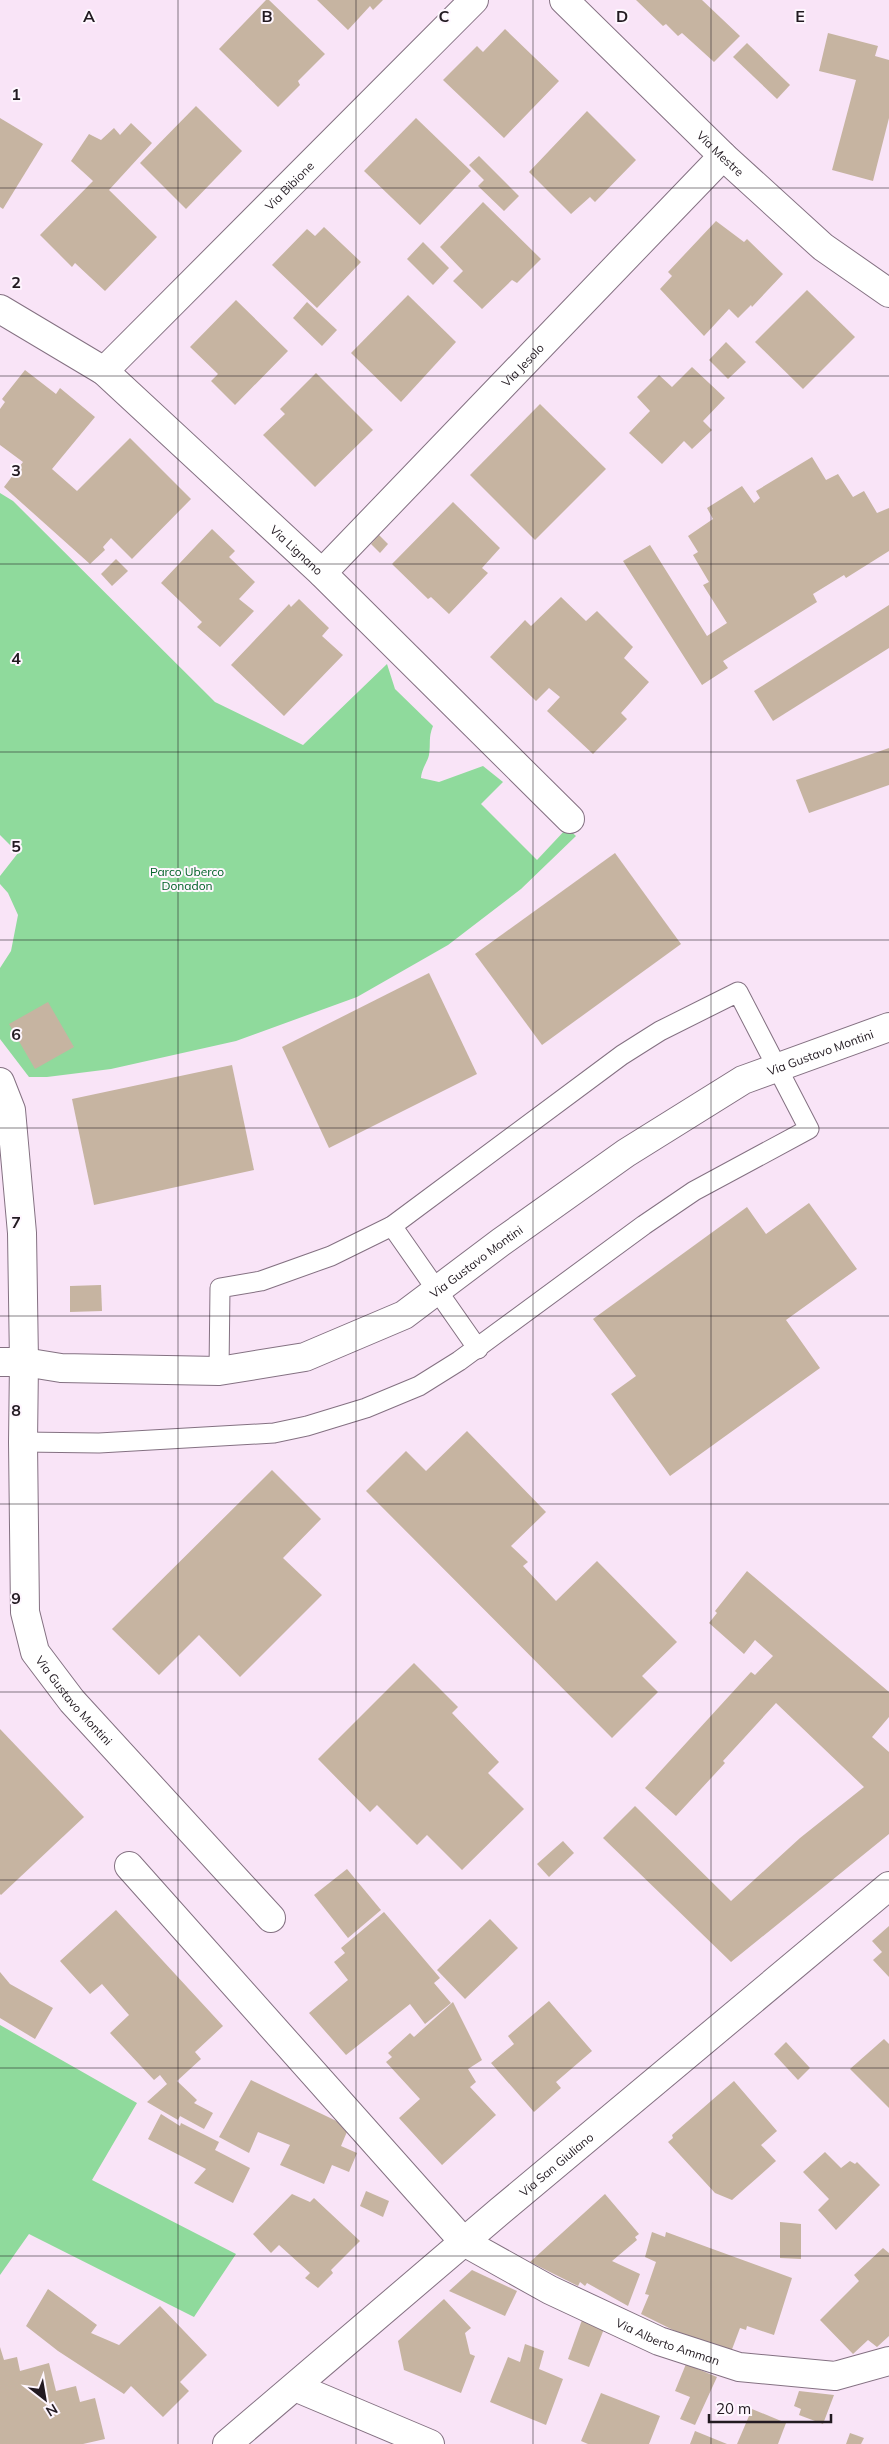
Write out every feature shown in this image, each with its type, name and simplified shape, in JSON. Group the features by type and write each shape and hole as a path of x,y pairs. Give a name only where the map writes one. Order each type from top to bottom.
{"street":[{"name":"Via Bibione","path":"104,371 474,0"},
{"name":"Via Mestre","path":"564,0 723,156 823,246 889,293"},
{"name":"Via Jesolo","path":"322,573 723,156"},
{"name":"Via Lignano","path":"0,309 104,371 322,573 570,818"},
{"name":"Via Gustavo Montini","path":"271,1918 72,1701 35,1652 25,1612 23,1442 12,1362 61,1368 219,1371 305,1356 404,1315 500,1242 626,1153 744,1080 777,1066 889,1027"},
{"path":"0,1082 11,1110 21,1223 12,1362"},
{"name":"Via Alberto Amman","path":"129,1866 464,2242 550,2290 660,2341 739,2367 835,2376 889,2361"},
{"name":"Via San Giuliano","path":"227,2444 464,2242 889,1886"},
{"path":"295,2387 430,2444"}],"lane":[{"path":"23,1442 98,1443 274,1433 307,1426 366,1408 418,1386 478,1349 644,1225 694,1191 809,1129 738,992 660,1031 622,1055 392,1226 331,1256 270,1278 220,1288 219,1371"},
{"path":"392,1226 478,1349"}],"green space":[{"name":"Parco Uberco Donadon","path":"0,493 13,501 215,702 303,745 387,664 395,689 433,726 429,755 421,778 439,782 483,766 503,782 481,804 537,860 567,828 576,836 521,889 448,945 357,997 236,1041 111,1069 47,1077 29,1077 0,1039 0,968 11,951 18,915 8,893 0,884 0,876 18,853 0,835"},
{"path":"0,2025 137,2103 92,2180 236,2254 194,2317 29,2234 0,2275"}],"building":[{"path":"266,0 269,0 325,54 298,81 300,85 278,107 219,49"},
{"path":"317,0 383,0 373,10 370,6 348,30"},
{"path":"636,0 702,0 740,36 714,62 682,33 678,36 666,24 663,26"},
{"path":"505,29 559,81 504,138 443,80 477,46 483,52"},
{"path":"828,33 878,46 875,56 889,60 889,118 873,181 832,170 856,80 819,71"},
{"path":"747,43 790,85 777,99 733,57"},
{"path":"196,106 242,151 186,209 140,163"},
{"path":"587,111 636,160 595,202 590,197 571,214 529,172"},
{"path":"0,118 43,144 3,209 0,207"},
{"path":"416,118 471,171 420,225 364,171"},
{"path":"131,123 152,143 109,190 157,237 105,291 75,263 72,267 40,235 93,181 71,161 89,134 101,140 114,128 120,135"},
{"path":"479,156 519,196 504,211 478,186 484,180 469,165"},
{"path":"483,202 541,259 517,283 512,280 482,309 453,281 463,271 440,247"},
{"path":"716,221 744,242 747,239 783,274 752,307 751,305 738,318 729,309 704,336 660,289 672,276 668,272"},
{"path":"324,227 361,262 317,308 272,265 307,229 315,236"},
{"path":"423,242 449,268 433,285 407,259"},
{"path":"807,290 855,337 803,389 755,342"},
{"path":"408,295 456,342 401,402 351,353"},
{"path":"236,300 288,351 235,405 211,381 218,374 190,347"},
{"path":"307,302 337,330 322,346 293,318"},
{"path":"726,342 746,362 728,379 709,360"},
{"path":"692,367 725,398 703,421 712,430 692,449 684,441 662,464 629,433 650,411 637,397 659,375 672,387"},
{"path":"25,370 56,394 60,388 95,417 52,469 77,491 130,438 191,499 132,559 111,538 103,547 105,550 90,564 4,487 23,462 0,445 0,409 5,402 2,399"},
{"path":"316,373 373,430 315,487 263,435 285,414 280,409"},
{"path":"540,404 606,469 535,540 470,475"},
{"path":"812,457 826,480 838,474 853,497 864,491 877,513 889,508 889,551 846,578 844,575 813,594 817,602 723,661 728,668 702,685 623,561 650,545 707,636 727,623 703,585 709,582 693,555 698,552 688,536 713,519 707,508 742,486 754,503 760,498 756,491"},
{"path":"453,502 500,548 482,568 488,573 449,614 431,597 428,599 392,564"},
{"path":"212,529 235,551 229,557 255,582 239,599 254,611 220,647 197,627 202,622 161,583"},
{"path":"379,535 388,544 380,553 371,544"},
{"path":"116,559 128,571 112,586 101,574"},
{"path":"561,597 586,621 597,611 633,647 624,658 649,682 621,713 627,719 593,754 547,711 560,697 549,688 536,701 490,657 525,620 531,626"},
{"path":"299,599 329,628 322,636 343,655 284,716 231,665 289,604 291,607"},
{"path":"889,605 889,648 773,721 754,691"},
{"path":"889,748 889,785 809,813 796,780"},
{"path":"615,853 681,944 542,1045 475,954"},
{"path":"429,973 477,1074 329,1148 282,1047"},
{"path":"48,1002 74,1047 35,1069 9,1024"},
{"path":"232,1065 254,1170 94,1205 72,1099"},
{"path":"809,1203 857,1269 786,1320 820,1368 670,1476 611,1394 636,1376 593,1319 747,1207 766,1234"},
{"path":"101,1285 102,1311 70,1312 70,1286"},
{"path":"467,1431 546,1512 511,1546 528,1562 523,1566 556,1601 597,1561 677,1642 642,1676 658,1692 612,1738 366,1491 406,1451 426,1471"},
{"path":"272,1470 321,1519 283,1558 322,1595 240,1677 199,1635 159,1675 112,1629"},
{"path":"747,1571 889,1692 889,1717 872,1737 889,1752 889,1834 731,1962 603,1838 635,1806 731,1901 800,1838 864,1787 776,1703 723,1761 725,1763 676,1816 645,1788 751,1672 755,1675 773,1656 755,1640 744,1654 709,1623 717,1613 715,1611"},
{"path":"414,1663 458,1707 452,1713 499,1762 488,1773 524,1809 462,1870 427,1835 417,1845 377,1805 370,1812 318,1759"},
{"path":"0,1729 84,1817 1,1895 0,1894"},
{"path":"563,1841 574,1853 549,1877 537,1864"},
{"path":"347,1869 381,1910 348,1938 314,1895"},
{"path":"116,1910 223,2026 195,2052 201,2059 177,2081 197,2100 194,2103 213,2113 204,2129 180,2116 178,2120 147,2102 167,2084 160,2075 154,2080 110,2033 129,2015 102,1984 90,1994 60,1961"},
{"path":"384,1912 440,1978 434,1983 451,2003 425,2024 410,2004 346,2055 309,2013 348,1980 334,1962 345,1953 341,1948"},
{"path":"490,1919 518,1948 465,1999 437,1970"},
{"path":"889,1926 889,1977 873,1960 882,1952 872,1941"},
{"path":"0,1972 10,1984 53,2008 35,2039 0,2018"},
{"path":"549,2001 592,2051 556,2082 561,2088 534,2112 491,2063 514,2044 508,2036"},
{"path":"453,2002 482,2060 468,2069 476,2082 470,2087 496,2115 442,2165 399,2118 420,2099 386,2062 392,2057 388,2053 410,2033 414,2037"},
{"path":"884,2039 889,2044 889,2108 850,2069"},
{"path":"786,2042 810,2068 798,2080 774,2054"},
{"path":"251,2080 349,2127 341,2146 357,2153 349,2172 332,2165 324,2184 280,2165 290,2145 258,2132 249,2153 219,2137"},
{"path":"734,2081 777,2131 761,2145 776,2161 732,2200 715,2193 668,2142 673,2138 672,2135"},
{"path":"161,2114 180,2126 181,2123 219,2142 215,2150 250,2168 233,2203 194,2183 206,2169 148,2139"},
{"path":"825,2152 841,2168 850,2161 855,2164 857,2162 880,2185 836,2230 818,2210 829,2199 803,2172"},
{"path":"366,2191 389,2201 383,2217 360,2206"},
{"path":"292,2194 310,2202 314,2198 360,2241 331,2270 333,2273 318,2288 305,2278 310,2273 279,2245 271,2253 253,2234"},
{"path":"605,2194 639,2234 635,2237 637,2240 612,2261 640,2274 628,2306 587,2283 585,2286 580,2282 578,2286 530,2262"},
{"path":"780,2222 801,2224 801,2259 780,2258"},
{"path":"652,2232 665,2237 666,2232 792,2278 774,2335 747,2326 746,2330 740,2328 731,2352 683,2335 641,2314 649,2295 645,2294 656,2262 645,2257"},
{"path":"883,2248 889,2253 889,2336 877,2347 868,2340 853,2354 820,2320 859,2281 854,2275"},
{"path":"472,2270 517,2291 505,2316 449,2291"},
{"path":"48,2289 97,2325 91,2333 119,2345 160,2306 207,2355 180,2382 189,2391 163,2417 131,2386 124,2394 58,2351 26,2326"},
{"path":"444,2299 471,2328 465,2333 470,2354 475,2356 461,2393 404,2370 398,2341"},
{"path":"582,2320 604,2329 589,2367 568,2359"},
{"path":"525,2344 544,2351 539,2369 563,2379 546,2425 490,2402 508,2357 520,2362"},
{"path":"0,2347 4,2360 17,2357 20,2371 49,2363 56,2391 76,2386 80,2402 95,2398 105,2439 83,2444 0,2444"},
{"path":"686,2364 717,2377 695,2425 680,2419 690,2397 675,2391"},
{"path":"799,2391 834,2395 823,2424 799,2415 801,2409 794,2406"},
{"path":"601,2393 660,2416 649,2444 588,2444 581,2441"},
{"path":"752,2409 786,2423 778,2444 737,2444"},
{"path":"695,2431 727,2444 690,2444"},
{"path":"850,2433 864,2438 861,2444 846,2444"}]}
